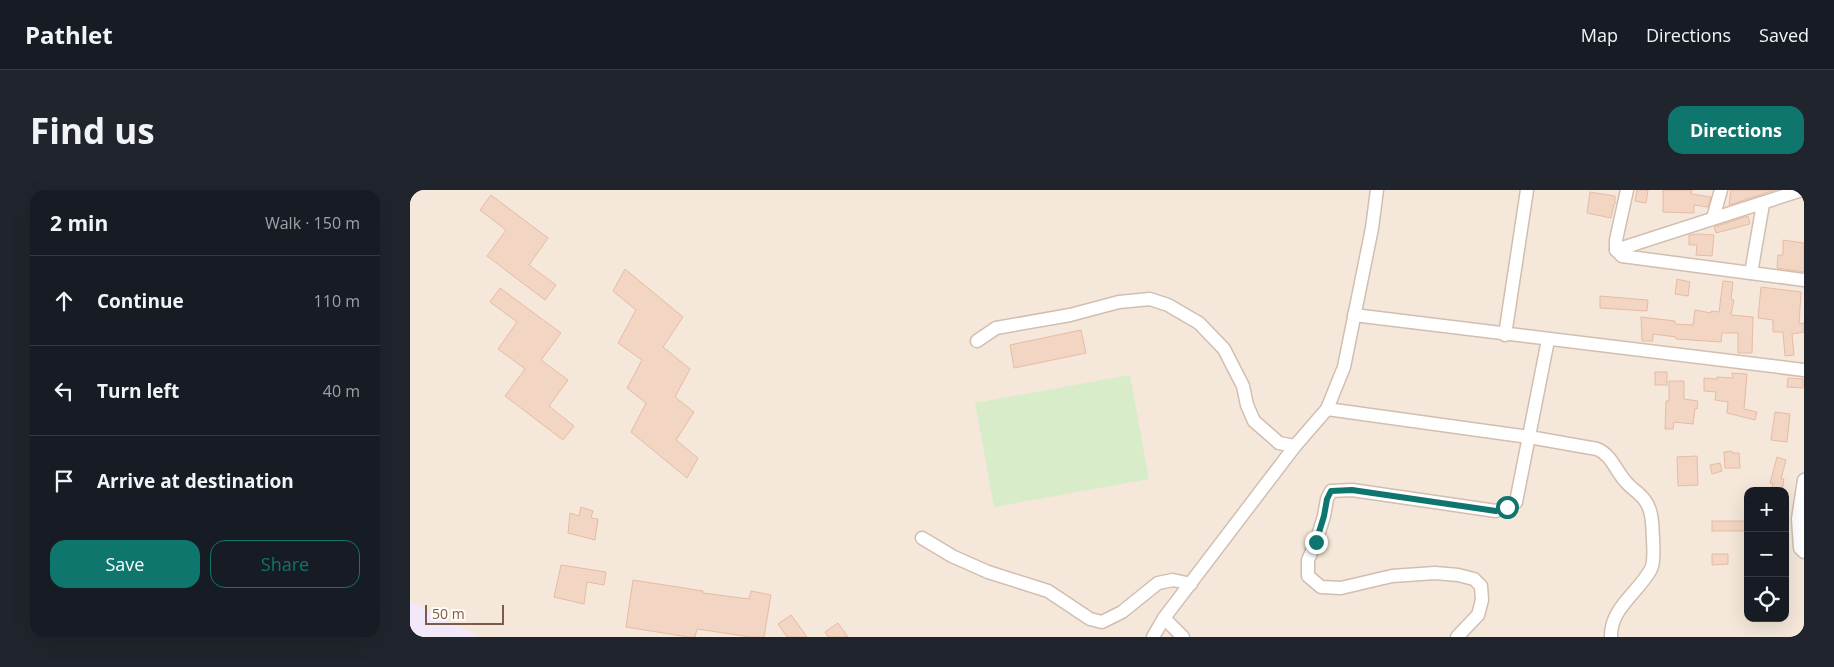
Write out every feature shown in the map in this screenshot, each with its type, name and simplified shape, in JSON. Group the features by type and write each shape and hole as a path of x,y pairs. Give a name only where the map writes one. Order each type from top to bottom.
{"street":[{"path":"1153,637 1164,618 1295,446 1327,409 1344,367 1372,228 1377,190"},
{"path":"1505,335 1527,190"},
{"path":"1627,190 1616,240 1616,250 1622,256 1804,280"},
{"path":"1713,218 1721,190"},
{"path":"1616,250 1713,218 1764,204 1802,190"},
{"path":"1751,273 1764,204"},
{"path":"977,340 996,328 1070,315 1119,302 1150,299 1168,305 1199,323 1224,349 1243,386 1247,405 1254,421 1279,444 1295,446"},
{"path":"1354,315 1505,335 1804,370"},
{"path":"1457,637 1478,615 1482,600 1480,586 1474,578 1458,574 1435,573 1392,576 1341,588 1321,587 1308,576 1308,560 1316,542 1327,499 1331,491 1352,490 1496,511 1516,502 1548,340"},
{"path":"1327,409 1530,437 1606,452 1620,475 1643,497 1649,507 1652,524 1652,567 1622,605 1611,632 1611,637"},
{"path":"1804,480 1798,519 1800,548 1804,552"},
{"path":"922,538 952,556 988,572 1048,591 1090,619 1102,622 1122,612 1158,583 1173,580 1191,584"},
{"path":"1164,618 1183,637"}],"shaded area":[{"path":"410,190 1804,190 1804,637 410,637"},
{"path":"410,601 479,637 410,637"}],"green space":[{"path":"1130,375 1149,479 994,507 975,403"}],"building":[{"path":"1637,190 1648,190 1646,203 1635,201"},
{"path":"1663,190 1692,190 1691,194 1711,197 1708,207 1694,205 1694,213 1663,212"},
{"path":"1731,190 1775,190 1729,205"},
{"path":"1590,192 1615,196 1611,218 1587,213"},
{"path":"491,195 548,238 529,265 556,285 545,300 487,256 506,230 480,210"},
{"path":"1748,216 1750,224 1716,233 1714,227"},
{"path":"1689,235 1714,235 1712,256 1696,255 1697,245 1689,245"},
{"path":"1783,240 1804,243 1804,272 1777,268 1778,255 1783,255"},
{"path":"625,269 683,317 663,347 690,369 675,397 694,412 676,440 698,458 687,478 631,432 646,403 627,388 642,360 618,343 636,310 613,291"},
{"path":"1677,279 1690,282 1688,296 1675,294"},
{"path":"1723,281 1733,282 1731,299 1734,300 1731,315 1753,317 1752,353 1738,353 1738,333 1722,333 1721,342 1676,339 1676,337 1653,334 1653,341 1642,341 1641,317 1675,321 1675,324 1693,325 1695,310 1711,313 1711,311 1719,312"},
{"path":"1761,287 1801,292 1799,324 1804,323 1804,332 1792,334 1794,355 1785,356 1783,332 1773,332 1773,320 1758,318"},
{"path":"500,288 561,333 541,360 568,380 549,406 574,426 563,440 505,396 525,369 498,349 517,322 490,302"},
{"path":"1600,296 1648,300 1647,311 1600,308"},
{"path":"1081,330 1086,353 1014,368 1010,345"},
{"path":"1655,372 1667,372 1667,385 1655,385"},
{"path":"1732,373 1747,374 1744,409 1757,412 1755,420 1727,413 1728,402 1715,400 1716,392 1704,391 1704,378 1733,378"},
{"path":"1788,378 1803,379 1803,388 1787,387"},
{"path":"1669,381 1684,381 1684,399 1698,401 1693,424 1674,422 1673,429 1665,429 1666,401 1669,401"},
{"path":"1775,412 1790,414 1787,442 1771,440"},
{"path":"1732,451 1732,453 1739,453 1740,468 1725,468 1724,452"},
{"path":"1697,456 1698,485 1678,486 1677,457"},
{"path":"1777,457 1786,460 1781,479 1784,479 1783,487 1772,487 1773,484 1770,483"},
{"path":"1720,463 1722,471 1712,474 1710,465"},
{"path":"581,507 593,511 591,518 598,519 595,540 568,533 570,513 579,516"},
{"path":"1712,521 1744,521 1744,531 1712,531"},
{"path":"1712,554 1728,554 1728,564 1712,565"},
{"path":"561,565 606,572 604,585 587,582 584,604 554,597"},
{"path":"633,580 703,591 703,593 749,599 751,591 771,595 764,637 751,637 697,629 695,637 688,637 626,627"},
{"path":"791,615 807,637 787,637 778,624"},
{"path":"838,623 848,637 828,637 825,632"}],"route":[{"path":"1316,542 1327,499 1331,491 1352,490 1496,511 1507,507"}]}
